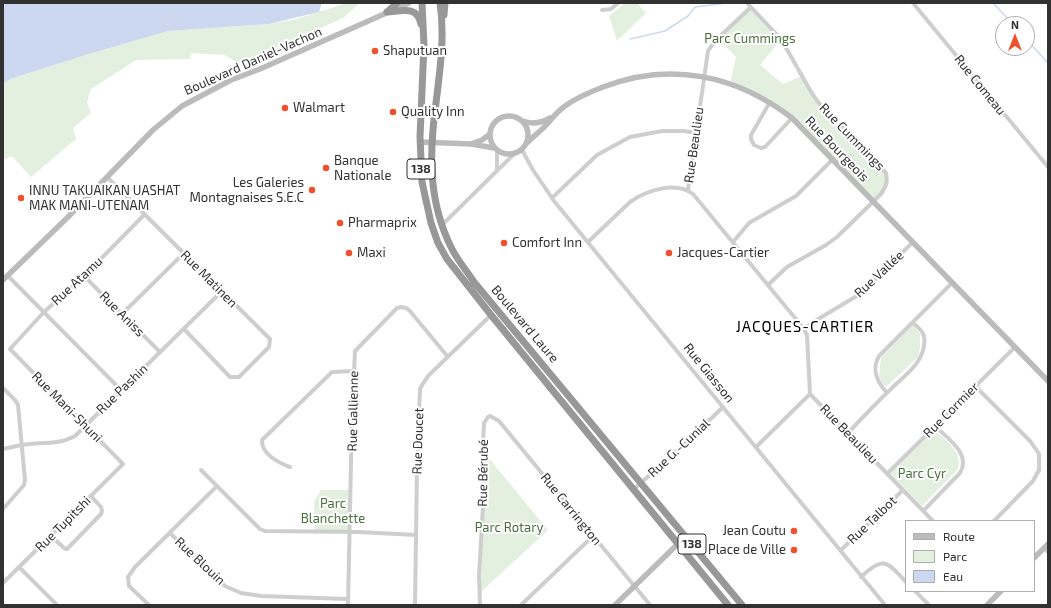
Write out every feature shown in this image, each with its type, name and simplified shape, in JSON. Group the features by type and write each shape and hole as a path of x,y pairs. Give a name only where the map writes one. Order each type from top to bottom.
{"highway":[{"path":"387,12 397,3"},
{"name":"Boulevard Laure","path":"422,3 424,45 420,142 423,189 431,223 438,243 447,259 491,315 728,605"},
{"name":"Boulevard Laure","path":"440,3 442,49 432,143 431,169 434,201 452,250 474,282 742,605"},
{"path":"442,31 445,3"},
{"path":"387,12 408,10 418,15 421,22 424,45"}],"street":[{"name":"Boulevard Daniel-Vachon","path":"5,278 153,130 189,101 231,80 260,69 409,3"},
{"path":"602,10 611,9 618,3"},
{"name":"Rue Comeau","path":"913,3 1048,167"},
{"name":"Rue Beaulieu","path":"749,5 710,46 707,55 688,190 694,194 804,329 807,335 810,394 932,520"},
{"name":"Rue Cummings","path":"749,5 781,39 818,102 886,173 887,186 881,194 837,237 788,267 768,285"},
{"name":"Rue Bourgeois","path":"522,121 530,124 543,122 566,105 579,98 604,87 638,77 658,74 683,74 704,77 742,88 770,102 792,118 1048,381"},
{"path":"770,102 751,134 751,140 754,145 761,148 765,147 792,118"},
{"path":"442,225 513,155 522,150 528,142 528,130 526,125 517,117 511,116 499,119 491,128 490,134 492,143 496,149 497,170"},
{"name":"Rue Bourgeois","path":"528,142 547,124 552,116"},
{"path":"552,198 596,155 630,137 662,131 684,131 696,133"},
{"path":"471,144 482,140 490,134"},
{"path":"420,142 471,144 496,149 502,153 513,155"},
{"name":"Rue Giasson","path":"522,150 533,170 552,198 885,605"},
{"path":"733,242 749,223 796,196 832,160"},
{"name":"Rue Matinen","path":"107,177 270,339 269,347 239,377 230,376 184,329"},
{"path":"588,242 638,196 663,189 688,190"},
{"name":"Rue Atamu","path":"10,349 44,312 84,276 145,214"},
{"name":"Rue Vallée","path":"804,329 860,294 913,242"},
{"path":"122,314 184,253"},
{"name":"Rue Aniss","path":"84,276 160,352"},
{"path":"5,278 44,312 121,390"},
{"path":"887,393 876,378 875,368 877,360 882,352 952,283"},
{"name":"Rue Pashin","path":"3,449 22,444 68,440 75,436 222,291"},
{"name":"Rue Gallienne","path":"348,605 355,351 387,317 397,308 401,307 409,310 448,358"},
{"name":"Rue Doucet","path":"415,605 420,389 422,384 430,375 497,309"},
{"path":"848,433 908,373 922,356 924,334 919,327 913,323"},
{"name":"Rue Cormier","path":"888,474 1015,347"},
{"name":"Rue Mani-Shuni","path":"10,349 123,464"},
{"path":"290,467 281,463 267,453 262,444 262,440 332,372 354,371"},
{"path":"975,386 1031,442 1039,454 1039,470 1033,481 995,520"},
{"path":"3,388 18,405 25,480 24,485 3,509"},
{"path":"756,447 810,394"},
{"name":"Rue G.-Cunial","path":"634,489 723,407"},
{"name":"Rue Carrington","path":"490,416 499,421 650,605"},
{"name":"Rue Bérubé","path":"480,605 479,576 483,506 484,423 490,416"},
{"path":"923,511 960,473 964,466 962,454 935,426"},
{"name":"Rue Tupitshi","path":"3,583 123,464"},
{"path":"201,470 260,529 266,531 349,532 416,535"},
{"path":"149,605 129,586 128,577 135,567 217,486"},
{"name":"Rue Talbot","path":"840,550 903,490"},
{"path":"51,536 67,549 101,514 101,507 91,496"},
{"name":"Rue Blouin","path":"170,533 225,586 241,593 261,596 348,598"},
{"path":"521,605 593,536"},
{"path":"615,605 686,536"},
{"path":"1035,557 1047,548"},
{"path":"861,577 872,567 881,563 888,564 905,581"},
{"path":"19,567 57,605"},
{"path":"916,592 929,605"},
{"path":"987,605 1000,592"}],"green space":[{"path":"347,3 360,3 343,18 240,64 224,55 191,53 190,59 136,60 91,89 87,102 91,113 73,128 76,139 31,177 12,156 3,160 3,84 10,79 168,31 269,24 293,20"},
{"path":"625,3 637,3 646,13 617,41 609,16"},
{"name":"Parc Cummings","path":"751,7 781,39 760,65 783,84 802,76 814,97 886,173 887,186 873,201 792,118 730,84 736,57 718,38"},
{"path":"913,325 920,334 920,348 918,357 886,387 882,383 879,376 881,358"},
{"name":"Parc Cyr","path":"934,430 948,442 956,452 959,463 958,469 922,506 891,474"},
{"name":"Parc Rotary","path":"483,451 548,530 481,592"},
{"name":"Parc Blanchette","path":"321,490 351,490 349,533 315,532 314,502"}],"water":[{"path":"3,3 322,3 319,12 269,24 168,31 10,79 3,84"}],"waterway":[{"path":"630,39 665,31 688,16 695,7 727,3"},
{"path":"797,3 818,3"},
{"path":"993,3 1005,16"},
{"path":"1035,49 1048,63"}],"place":[{"name":"Shaputuan","path":"375,51"},
{"name":"Walmart","path":"285,108"},
{"name":"Quality Inn","path":"393,112"},
{"name":"Banque Nationale","path":"326,168"},
{"name":"Les Galeries Montagnaises S.E.C","path":"312,190"},
{"name":"INNU TAKUAIKAN UASHAT MAK MANI-UTENAM","path":"21,198"},
{"name":"Pharmaprix","path":"340,223"},
{"name":"Comfort Inn","path":"504,243"},
{"name":"Maxi","path":"349,253"},
{"name":"Jacques-Cartier","path":"669,253"},
{"name":"Jean Coutu","path":"794,531"},
{"name":"Place de Ville","path":"794,550"}],"district":[{"name":"JACQUES-CARTIER","path":"805,327"}]}
